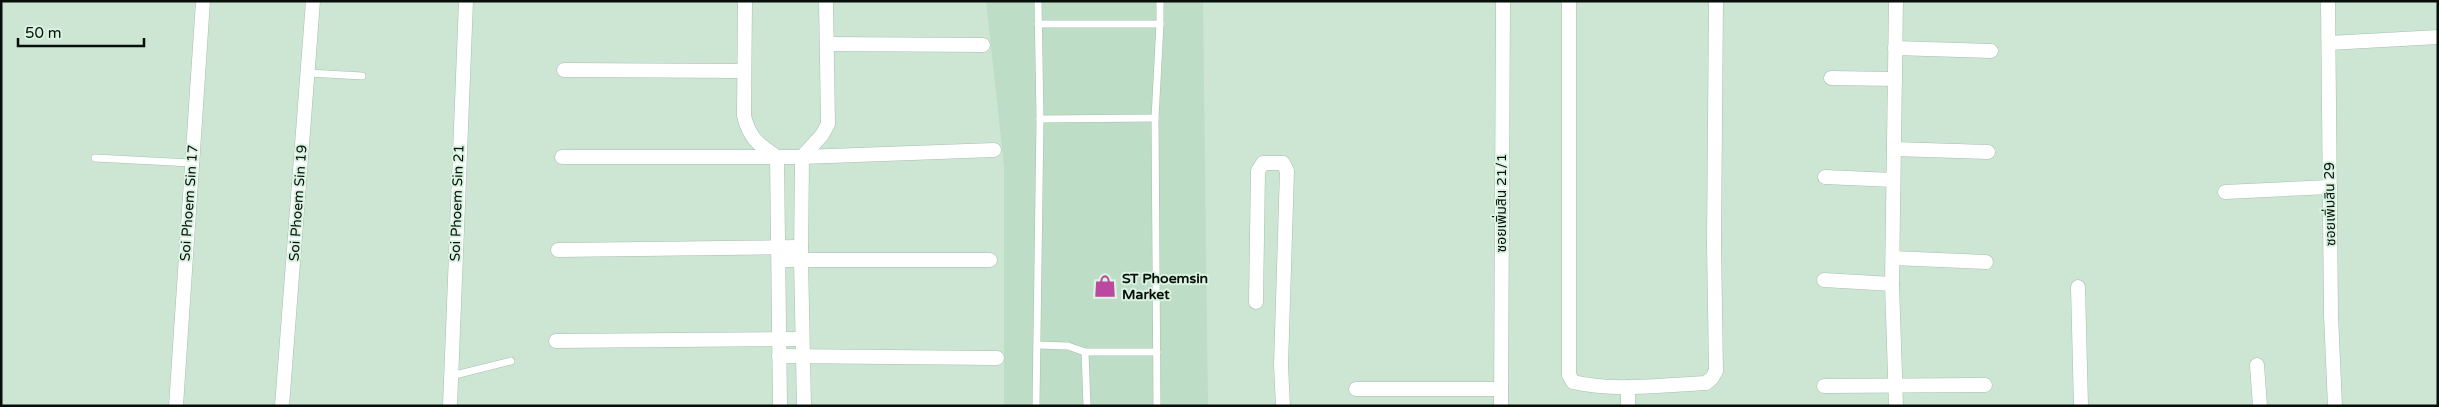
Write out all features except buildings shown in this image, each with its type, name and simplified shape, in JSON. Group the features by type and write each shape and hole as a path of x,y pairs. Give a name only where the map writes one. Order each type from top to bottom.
{"street":[{"name":"Soi Phoem Sin 17","path":"176,406 202,1"},
{"name":"Soi Phoem Sin 19","path":"282,406 313,1"},
{"name":"Soi Phoem Sin 21","path":"450,406 466,1"},
{"path":"745,1 744,116 748,133 756,143 777,157"},
{"path":"804,406 801,253 802,157 822,135 828,124 826,1"},
{"name":"ซอยเพิ่มสิน 21/1","path":"1501,406 1503,1"},
{"path":"1569,1 1568,374 1573,382 1585,385 1628,387 1706,383 1716,371 1714,243 1716,1"},
{"path":"1896,1 1892,284 1893,386 1896,406"},
{"name":"ซอยเพิ่มสิน 29","path":"2328,1 2331,315 2336,406"},
{"path":"2329,43 2438,37"},
{"path":"827,44 984,45"},
{"path":"1895,48 1991,51"},
{"path":"564,70 744,71"},
{"path":"1831,78 1895,79"},
{"path":"1894,149 1988,152"},
{"path":"562,157 802,157 994,150"},
{"path":"777,157 780,406"},
{"path":"1256,302 1258,171 1263,163 1283,163 1287,171 1281,364 1283,406"},
{"path":"1825,177 1894,180"},
{"path":"2225,192 2330,187"},
{"path":"558,250 801,253 990,260"},
{"path":"1893,258 1986,262"},
{"path":"1824,280 1892,284"},
{"path":"2078,287 2080,406"},
{"path":"556,341 802,339"},
{"path":"779,356 997,358"},
{"path":"2257,366 2260,406"},
{"path":"1824,386 1985,385"},
{"path":"1628,387 1628,406"},
{"path":"1356,390 1501,389"}],"lane":[{"path":"1036,406 1040,120 1038,1"},
{"path":"1157,406 1154,118 1160,1"},
{"path":"1038,24 1160,24"},
{"path":"308,73 362,76"},
{"path":"1040,120 1154,118"},
{"path":"95,158 191,163"},
{"path":"1038,345 1068,346 1084,352 1157,352"},
{"path":"1084,352 1087,406"},
{"path":"451,376 511,361"}],"shaded area":[{"name":"ST Phoemsin Market","path":"986,1 1203,1 1208,406 1004,406 1004,166"}],"place":[{"name":"ST Phoemsin Market","path":"1105,286"}]}
